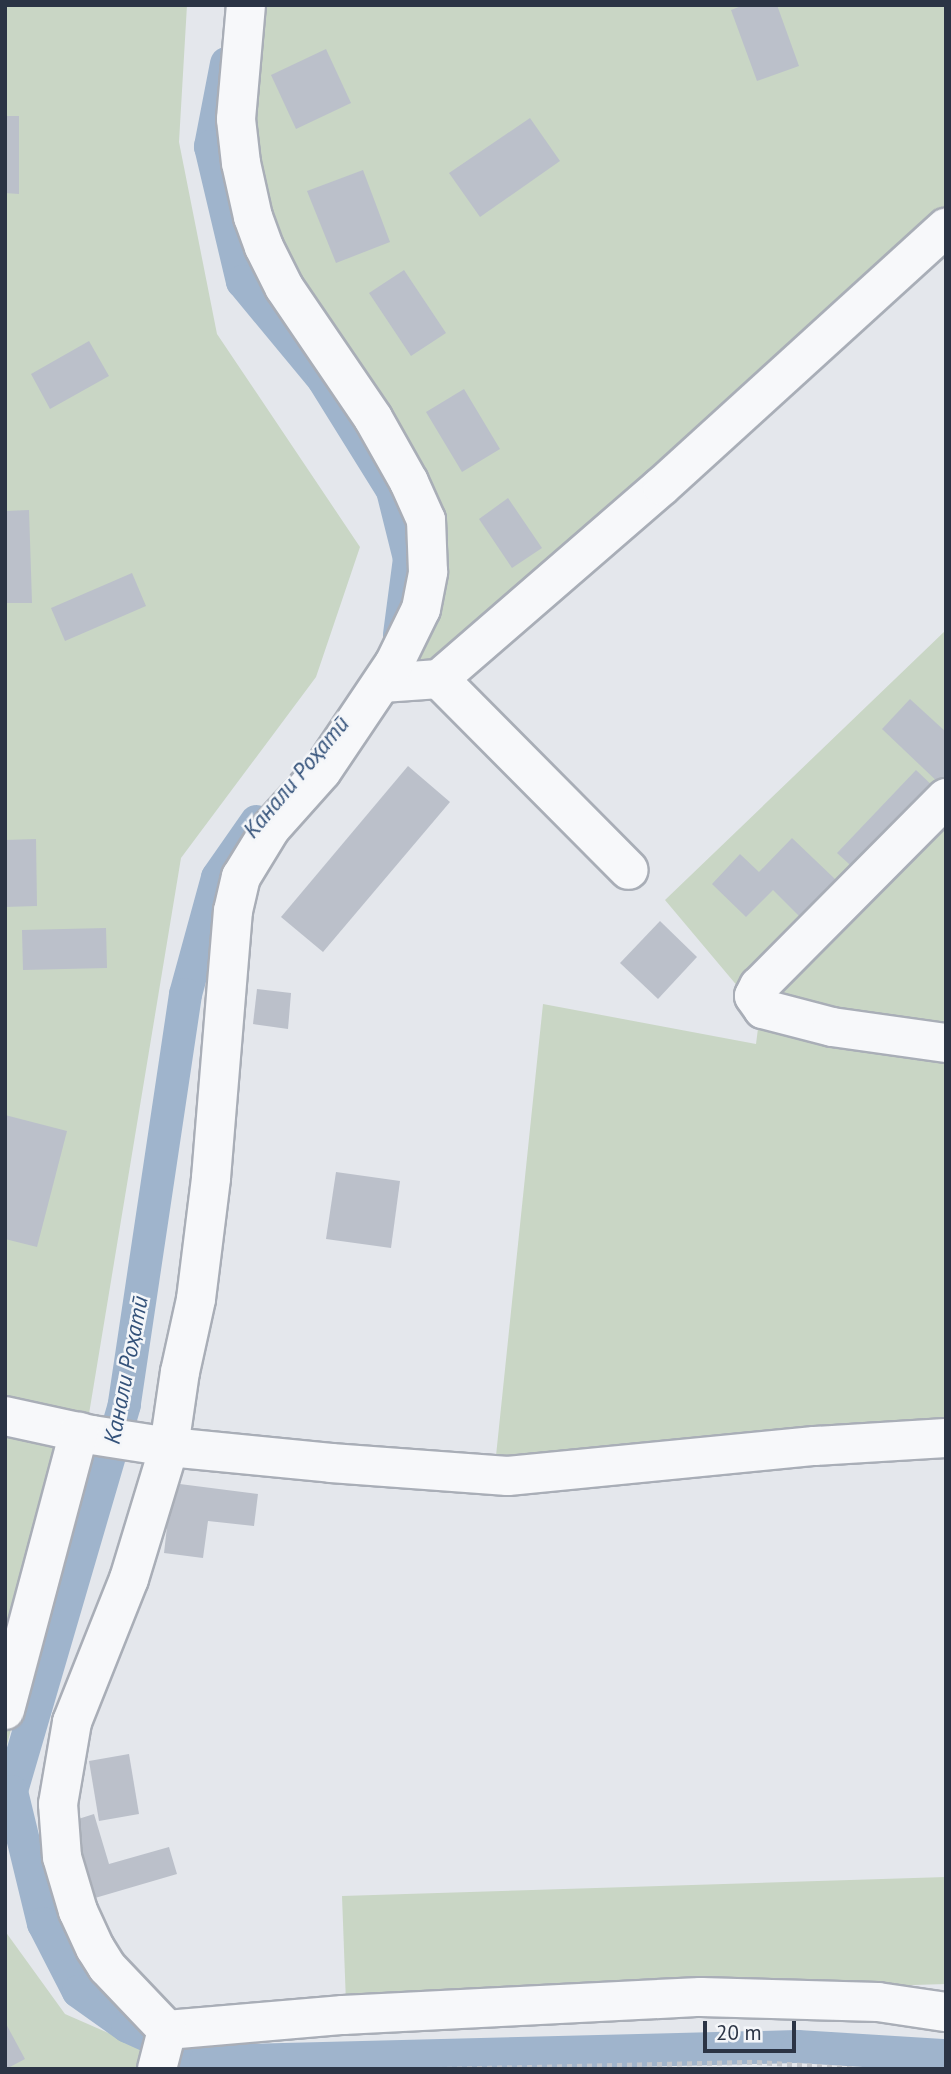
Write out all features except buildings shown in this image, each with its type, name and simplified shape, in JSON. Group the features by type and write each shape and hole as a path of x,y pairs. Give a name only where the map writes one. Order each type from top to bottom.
{"street":[{"path":"246,5 236,119 246,191 264,247 284,287 392,450 426,520 428,572 421,610 382,683 322,771 271,828 241,877 233,911 212,1165 198,1285 129,1579 72,1722 58,1804 62,1857 78,1911 95,1948 163,2046 343,2015 701,1997 878,2002 946,2012"},
{"path":"382,683 439,679 662,486 946,228"},
{"path":"439,679 629,870"},
{"path":"946,798 759,986 754,996 758,1005 773,1013 832,1027 946,1043"},
{"path":"5,1416 85,1434 161,1445 357,1465 508,1476 815,1446 946,1438"},
{"path":"5,1710 85,1434"}],"path":[{"path":"437,2069 757,2062 862,2069"}],"green space":[{"path":"5,5 187,5 179,142 217,334 360,547 316,677 181,858 87,1426 5,1753"},
{"path":"255,5 946,5 946,233 438,687 372,697 441,566 316,334 243,146"},
{"path":"946,630 946,1436 494,1475 543,1004 756,1044 760,1013 665,900"},
{"path":"946,1877 946,1984 346,2003 342,1896"},
{"path":"5,1931 65,2014 161,2056 155,2069 5,2069"}],"waterway":[{"name":"Канали Роҳатӣ","path":"226,63 210,146 242,281 323,379 392,490 409,558 399,634"},
{"name":"Канали Роҳатӣ","path":"256,821 217,877 185,994 124,1404 11,1791 43,1923 78,1991 127,2026 205,2061 797,2046 946,2055"}]}
